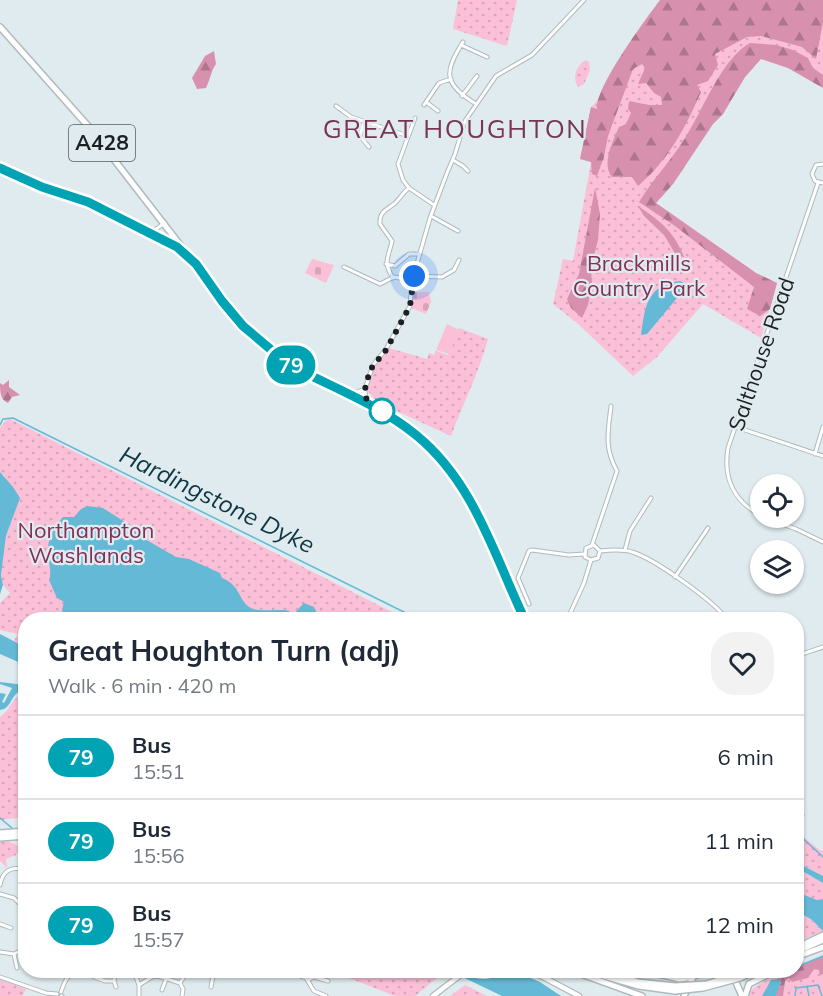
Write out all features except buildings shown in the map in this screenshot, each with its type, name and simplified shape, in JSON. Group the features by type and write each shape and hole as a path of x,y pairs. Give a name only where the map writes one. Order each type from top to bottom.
{"highway":[{"name":"A428","path":"0,27 88,126 165,223 233,316 288,364 364,401 417,435 451,472 472,503 521,612"},
{"path":"0,833 18,832"},
{"path":"0,838 18,837"},
{"path":"804,946 820,943"},
{"path":"804,954 820,943"},
{"path":"592,978 642,996"},
{"path":"611,978 639,986 675,989 703,988 733,978 743,996"},
{"path":"625,978 675,989"},
{"path":"684,996 692,978"},
{"path":"743,996 749,984 761,978"}],"main road":[{"path":"433,996 456,978"},
{"path":"545,978 579,996"}],"street":[{"path":"364,401 365,389 373,365 386,350 410,306 412,281 430,217 456,154 463,124 500,73 532,55 584,0"},
{"path":"476,104 462,96 454,87 450,62 462,43 470,50 480,52 487,57"},
{"path":"462,96 477,76"},
{"path":"438,111 425,104 439,84 451,79"},
{"path":"336,106 351,117 408,136"},
{"path":"415,118 398,164 409,188 434,205"},
{"path":"364,121 360,136 369,147"},
{"path":"453,160 467,168"},
{"name":"Salthouse Road","path":"750,508 741,502 728,479 726,458 821,183 813,177 812,172 816,165 823,164"},
{"path":"0,168 42,187 88,202 149,234 174,244 196,264"},
{"path":"393,278 386,264 392,241 381,227 379,220 383,212 409,188"},
{"path":"430,217 458,231"},
{"path":"149,234 165,223"},
{"path":"386,264 396,265 409,254 420,254"},
{"path":"414,276 442,277 454,270 459,260"},
{"path":"344,267 380,284 393,278 412,281"},
{"path":"350,394 365,389"},
{"path":"364,401 365,389"},
{"path":"584,554 586,548 592,545 617,471 609,455 608,432 611,406"},
{"path":"736,427 823,456"},
{"path":"815,454 823,427"},
{"path":"625,550 630,531 651,498"},
{"path":"675,577 708,528"},
{"path":"793,528 823,542"},
{"path":"592,545 600,551"},
{"path":"600,551 625,550 640,555 714,604 720,612"},
{"path":"529,604 518,578 529,551 569,555 584,554"},
{"path":"571,612 591,561 598,558 600,551"},
{"path":"584,554 591,561"},
{"path":"804,653 823,647"},
{"path":"0,885 4,874 18,868"},
{"path":"0,894 18,902"},
{"path":"0,924 9,928"},
{"path":"0,952 14,954 18,952"},
{"path":"14,954 15,966"},
{"path":"0,977 46,993 59,995 68,978"},
{"path":"97,978 114,981"},
{"path":"115,978 116,988"},
{"path":"136,978 140,985 139,996"},
{"path":"140,985 152,978"},
{"path":"162,978 180,983 183,989 182,996"},
{"path":"180,983 183,978"},
{"path":"211,987 213,978"},
{"path":"303,978 308,980 314,991 326,996"},
{"path":"308,980 312,978"},
{"path":"317,978 325,981"},
{"path":"162,990 166,979"}],"green space":[{"path":"458,0 517,0 507,46 453,29"},
{"name":"Brackmills Country Park","path":"660,0 823,0 823,88 788,68 761,59 745,77 723,114 713,124 673,184 656,203 756,273 777,283 761,338 703,304 657,357 633,376 577,323 553,304 563,259 573,261 591,162 580,159 591,107 641,26"},
{"path":"660,0 823,0 823,22 816,59 802,47 761,36 747,37 715,54 718,65 708,81 697,85 701,92 682,131 667,155 638,186 632,177 612,177 609,172 608,159 619,127 626,124 631,113 628,109 629,101 662,105 661,97 654,93 646,83 638,84 645,68 642,64 633,69 608,136 597,176 592,174 591,162 580,159 591,107 597,109 604,85 612,70"},
{"path":"750,43 776,45 808,58 813,68 823,75 823,88 788,68 761,59 745,77 723,114 713,124 673,184 656,203 756,273 777,283 770,309 760,316 747,309 754,287 675,226 639,202 685,138 722,72 740,50"},
{"path":"214,51 216,64 206,88 197,89 192,78 205,56"},
{"path":"586,60 589,62 590,70 584,84 578,87 575,80 576,72"},
{"path":"595,188 600,214 598,240 591,267 592,286 588,305 582,318 571,308 567,299 579,274"},
{"path":"638,206 666,227 676,240 684,257 676,255 664,235 644,216"},
{"path":"312,259 334,265 326,283 305,273"},
{"path":"413,292 429,292 431,302 426,314 411,308"},
{"path":"447,324 459,330 449,354 436,350"},
{"path":"459,328 488,339 451,436 377,402 367,390 374,367 389,348 427,359 429,353 434,355 436,351 448,355"},
{"path":"9,380 9,387 20,395 12,397 8,403 5,402 0,392 0,383 3,385"},
{"name":"Northampton Washlands","path":"7,419 10,419 392,612 18,612 18,634 0,630 0,603 10,593 3,585 1,575 6,536 13,518 5,477 0,472 0,428"},
{"path":"18,697 18,818 0,820 0,717"},
{"path":"804,837 821,851 823,850 823,876 804,866"},
{"path":"8,841 18,846 18,853 6,859 7,868 0,861 0,842"},
{"path":"804,872 823,883 823,899 817,900 804,895"},
{"path":"804,915 812,920 823,931 804,939"},
{"path":"823,956 823,996 750,996 750,991 770,978 804,978 804,964"},
{"path":"823,956 823,974 820,975 819,970 814,969 808,978 792,982 789,978 804,978 804,964"},
{"path":"349,978 437,978 415,996 395,996"},
{"path":"789,978 785,981 783,996 776,996 781,982 777,979"},
{"path":"0,980 26,989 23,996 0,996"},
{"path":"465,985 487,996 450,996"}],"water":[{"path":"680,281 687,284 690,289 682,292 647,334 641,335 649,299 660,287"},
{"path":"0,472 20,498 6,536 1,575 3,585 0,594"},
{"path":"87,506 103,508 128,524 138,535 176,557 189,559 220,573 222,578 233,585 243,601 251,608 290,612 63,612 64,602 57,598 49,580 48,545 63,517 74,517"},
{"path":"304,603 314,607 316,612 296,612"},
{"path":"0,634 18,643 18,662 0,654"},
{"path":"0,682 18,684 18,692 7,707 0,710 0,693 6,694 2,702 4,703 12,688"},
{"path":"804,866 823,876 823,883 804,872"},
{"path":"804,895 817,900 823,899 823,931 804,915"},
{"path":"465,978 531,978 561,996 502,996"},
{"path":"779,979 781,982 776,996 762,996 771,980"}],"waterway":[{"name":"Hardingstone Dyke","path":"0,425 3,419 13,418 404,612"},
{"path":"0,818 12,828"},
{"name":"Hardingstone Dyke","path":"804,839 823,857"},
{"path":"804,964 823,956"},
{"path":"795,996 796,988 818,985 822,996"},
{"path":"807,986 809,996"}],"bus line":[{"name":"79","path":"0,168 42,187 88,202 141,230 174,244 196,264 233,316 276,355 315,378 361,399 417,435 451,472 472,503 521,612"}],"district":[{"name":"GREAT HOUGHTON","path":"455,129"}],"route":[{"path":"382,411 367,403 365,389 368,375 386,350 408,311 414,276"}]}
